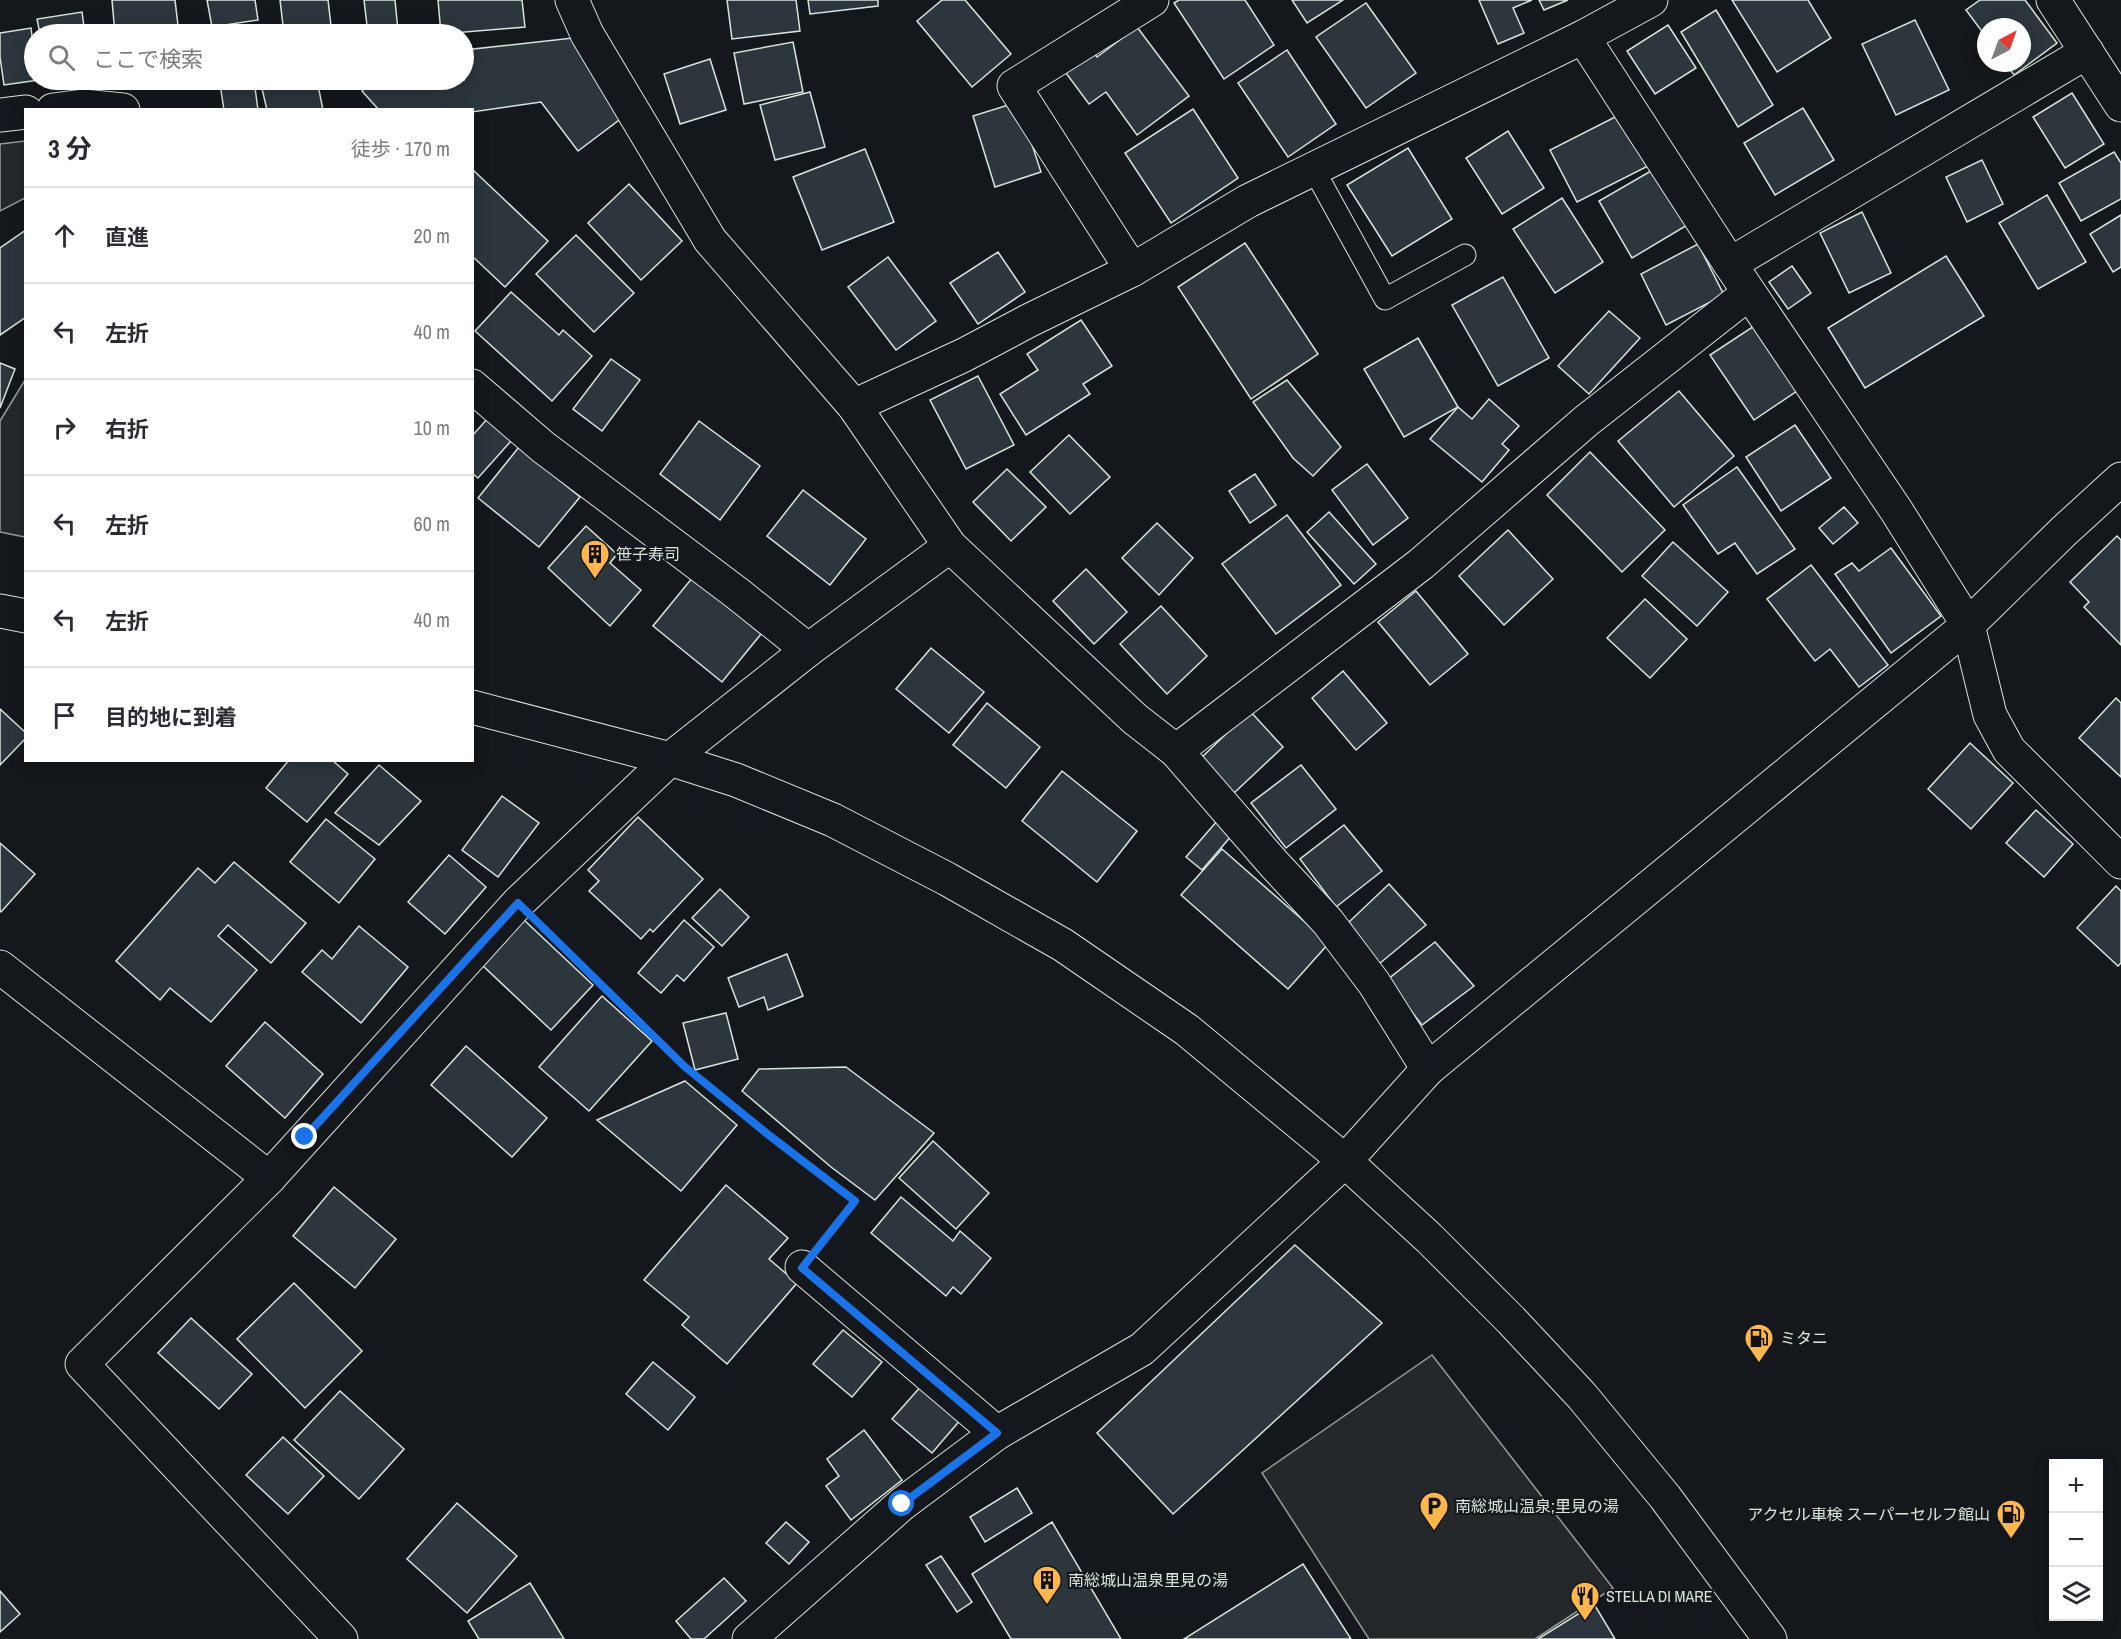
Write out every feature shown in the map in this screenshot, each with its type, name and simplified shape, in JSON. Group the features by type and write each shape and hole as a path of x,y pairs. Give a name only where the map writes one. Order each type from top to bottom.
{"street":[{"path":"572,0 586,34 710,240 854,406 950,546 1135,719 1176,751 1274,864 1328,922 1374,983 1428,1069"},
{"path":"1132,270 1014,86 1152,0"},
{"path":"854,406 964,355 1132,270 1248,201 1583,37 1651,0"},
{"path":"2053,0 2121,105"},
{"path":"1583,37 1730,264 1896,510 1968,625 1990,715 2009,750 2121,862"},
{"path":"1730,264 2086,52"},
{"path":"68,108 83,106 103,108"},
{"path":"0,115 24,112"},
{"path":"1176,751 1421,564 1586,421 1749,292"},
{"path":"474,388 543,447 738,594 808,650"},
{"path":"749,1639 902,1504 997,1433 1142,1349 1345,1161 1428,1069 1968,625 2121,479"},
{"path":"341,1639 82,1364 269,1178 518,903 670,759 808,650 950,546"},
{"path":"0,611 24,616"},
{"path":"474,708 670,759 736,780 833,820 947,879 1063,945 1187,1030 1345,1161 1429,1238 1511,1320 1581,1396 1665,1497 1770,1639"},
{"path":"0,967 269,1178"},
{"path":"802,1268 997,1433"}],"lane":[{"path":"1313,168 1385,299 1465,255"}],"path":[{"path":"518,903 684,1066 855,1201 802,1268"}],"shaded area":[{"path":"24,141 24,199 0,211 0,144"},
{"path":"24,382 24,537 0,532 0,421"},
{"name":"南総城山温泉;里見の湯","path":"1432,1355 1613,1588 1535,1639 1369,1639 1262,1473"}],"building":[{"path":"112,0 175,0 178,24 114,24"},
{"path":"207,0 255,0 258,20 211,24"},
{"path":"280,0 328,0 331,24 283,24"},
{"path":"364,0 395,0 397,24 367,24"},
{"path":"438,0 522,0 525,27 474,31 474,24 440,24"},
{"path":"727,0 796,0 800,31 732,39"},
{"path":"808,0 878,0 878,6 810,14"},
{"path":"942,0 965,0 1011,54 972,87 917,21"},
{"path":"1179,0 1245,0 1274,45 1224,79 1174,3"},
{"path":"1292,0 1343,0 1307,23"},
{"path":"1479,0 1532,0 1513,8 1524,33 1498,44"},
{"path":"1539,0 1568,0 1544,10"},
{"path":"1732,0 1808,0 1831,38 1777,72"},
{"path":"1980,0 2025,0 2057,43 2031,62 2031,18 1977,18 1977,25 1966,10"},
{"path":"1366,3 1416,73 1366,108 1316,37"},
{"path":"1716,10 1773,105 1738,127 1681,32"},
{"path":"82,12 84,24 38,24 37,19"},
{"path":"1915,20 1949,90 1896,115 1862,44"},
{"path":"1668,25 1696,68 1655,94 1627,51"},
{"path":"1137,27 1189,96 1137,135 1106,92 1089,104 1063,69 1091,49 1097,57"},
{"path":"24,29 24,82 4,85 0,57 0,33"},
{"path":"582,37 627,114 578,151 541,102 474,112 474,108 377,108 362,91 474,90 474,49"},
{"path":"793,42 803,92 744,104 734,53"},
{"path":"1287,50 1336,124 1288,157 1238,83"},
{"path":"710,59 726,110 680,124 664,74"},
{"path":"221,90 255,90 258,108 224,108"},
{"path":"262,90 319,90 323,108 267,108"},
{"path":"810,92 825,147 775,160 760,105"},
{"path":"2072,93 2104,144 2065,168 2033,117"},
{"path":"1018,102 1041,172 995,187 973,116"},
{"path":"1803,108 1834,160 1775,195 1744,143"},
{"path":"1193,109 1238,178 1171,223 1125,153"},
{"path":"1623,113 1650,165 1577,202 1550,150"},
{"path":"1508,131 1544,188 1502,214 1466,158"},
{"path":"1408,148 1452,219 1392,256 1347,185"},
{"path":"865,149 894,222 822,250 793,177"},
{"path":"2114,152 2121,163 2121,199 2081,221 2059,183"},
{"path":"1982,160 2003,204 1967,222 1946,177"},
{"path":"1656,168 1689,224 1632,258 1599,201"},
{"path":"474,171 548,241 505,287 474,258"},
{"path":"629,184 682,241 641,280 588,223"},
{"path":"2047,195 2086,262 2038,289 1999,223"},
{"path":"1562,198 1603,262 1555,293 1513,229"},
{"path":"1862,212 1891,273 1849,293 1820,233"},
{"path":"2121,215 2121,267 2113,272 2090,234"},
{"path":"24,231 24,318 0,335 0,248"},
{"path":"576,235 634,293 594,332 536,274"},
{"path":"1245,243 1318,354 1251,399 1178,287"},
{"path":"1698,244 1724,295 1666,325 1641,274"},
{"path":"998,252 1025,292 978,324 950,283"},
{"path":"1946,256 1984,316 1865,388 1828,328"},
{"path":"888,257 936,321 896,350 848,287"},
{"path":"1792,266 1811,293 1788,309 1769,282"},
{"path":"1503,277 1549,358 1498,386 1452,305"},
{"path":"511,292 559,335 563,330 592,356 552,401 475,331"},
{"path":"1609,311 1640,338 1589,394 1558,366"},
{"path":"1081,320 1112,366 1083,384 1090,394 1026,435 1000,394 1038,370 1027,354"},
{"path":"1754,326 1797,391 1754,420 1710,355"},
{"path":"1418,338 1458,407 1404,437 1364,369"},
{"path":"611,359 640,380 602,431 573,409"},
{"path":"0,363 15,369 0,408"},
{"path":"978,376 1014,445 966,469 930,400"},
{"path":"1287,380 1341,447 1313,476 1293,458 1253,402"},
{"path":"1679,391 1734,456 1674,507 1618,441"},
{"path":"1489,399 1519,426 1502,444 1509,450 1482,482 1430,439 1458,407 1472,419"},
{"path":"488,418 512,440 478,478 474,475 474,434"},
{"path":"699,421 760,466 720,520 660,474"},
{"path":"1795,425 1831,478 1781,511 1746,457"},
{"path":"1069,435 1110,477 1070,514 1030,472"},
{"path":"519,447 580,497 539,547 478,498"},
{"path":"1590,452 1665,530 1622,572 1547,495"},
{"path":"1367,464 1408,518 1373,545 1332,490"},
{"path":"1737,467 1795,549 1757,574 1735,543 1718,554 1683,505"},
{"path":"1007,469 1046,507 1011,541 973,502"},
{"path":"1255,474 1276,505 1250,523 1229,491"},
{"path":"803,490 866,539 830,585 767,536"},
{"path":"1844,507 1858,523 1833,544 1819,528"},
{"path":"1329,512 1376,564 1354,584 1307,532"},
{"path":"1287,515 1341,585 1276,634 1222,564"},
{"path":"1157,523 1193,558 1159,595 1122,558"},
{"name":"笹子寿司","path":"586,526 617,554 610,563 641,590 610,626 548,568"},
{"path":"1508,530 1553,579 1504,625 1459,576"},
{"path":"2117,536 2121,540 2121,645 2084,607 2089,602 2070,582"},
{"path":"1673,542 1728,592 1697,626 1642,576"},
{"path":"1891,548 1941,616 1891,653 1835,574 1852,563 1859,571"},
{"path":"1811,565 1888,665 1859,687 1830,649 1815,661 1767,599"},
{"path":"1086,569 1127,612 1094,644 1053,601"},
{"path":"693,577 761,634 722,682 653,626"},
{"path":"1416,591 1468,654 1430,685 1378,622"},
{"path":"1645,599 1687,639 1650,678 1607,638"},
{"path":"1161,606 1207,656 1167,694 1120,644"},
{"path":"931,648 984,692 949,733 896,689"},
{"path":"1343,671 1387,723 1356,750 1312,698"},
{"path":"2116,698 2121,703 2121,777 2079,738"},
{"path":"987,703 1040,747 1006,788 953,745"},
{"path":"0,709 24,731 24,740 0,765"},
{"path":"1250,711 1283,747 1234,793 1201,758"},
{"path":"1970,743 2013,783 1971,829 1928,789"},
{"path":"287,762 334,762 348,774 307,822 266,788"},
{"path":"379,765 421,801 379,845 335,813"},
{"path":"1301,765 1336,809 1286,848 1251,803"},
{"path":"1062,771 1137,831 1097,882 1022,821"},
{"path":"502,796 539,823 498,877 462,850"},
{"path":"2036,810 2073,844 2044,877 2006,843"},
{"path":"638,817 703,879 653,932 650,929 641,939 589,891 599,881 588,870"},
{"path":"326,819 375,859 339,903 290,862"},
{"path":"1217,821 1233,834 1202,870 1186,857"},
{"path":"1344,825 1382,871 1336,907 1300,859"},
{"path":"0,843 35,874 1,912 0,911"},
{"path":"1222,849 1329,943 1288,989 1181,895"},
{"path":"449,855 486,887 445,934 408,902"},
{"path":"234,862 306,923 271,963 228,925 218,936 257,970 211,1022 170,988 160,1000 116,961 198,868 215,883"},
{"path":"1389,884 1426,925 1379,964 1349,922"},
{"path":"2116,886 2121,891 2121,963 2118,966 2077,928"},
{"path":"720,889 749,917 722,946 692,918"},
{"path":"524,920 593,985 551,1030 482,965"},
{"path":"684,920 714,947 684,981 677,975 661,993 638,973"},
{"path":"359,926 408,967 361,1023 302,972 322,950 332,959"},
{"path":"1435,942 1474,986 1422,1025 1387,980"},
{"path":"787,954 803,996 768,1010 764,997 739,1007 728,978"},
{"path":"602,996 652,1041 589,1111 539,1067"},
{"path":"726,1013 738,1059 695,1070 683,1023"},
{"path":"265,1022 323,1074 285,1118 226,1066"},
{"path":"466,1046 547,1118 512,1157 431,1085"},
{"path":"846,1067 934,1133 875,1200 831,1167 742,1091 759,1069"},
{"path":"685,1081 737,1125 681,1191 597,1120"},
{"path":"933,1141 989,1193 956,1229 899,1178"},
{"path":"726,1185 788,1238 769,1259 797,1283 727,1364 682,1325 689,1317 644,1280"},
{"path":"334,1187 396,1239 355,1288 293,1236"},
{"path":"901,1197 953,1241 960,1231 991,1258 961,1294 953,1287 946,1296 871,1233"},
{"path":"1295,1245 1382,1323 1173,1514 1097,1433"},
{"path":"294,1283 362,1351 305,1408 237,1339"},
{"path":"191,1318 252,1374 219,1409 158,1353"},
{"path":"843,1330 882,1362 852,1397 813,1364"},
{"path":"653,1362 695,1397 668,1430 626,1394"},
{"path":"923,1384 962,1418 932,1453 892,1419"},
{"path":"340,1391 404,1449 359,1499 294,1440"},
{"path":"864,1430 902,1480 851,1520 826,1486 839,1476 827,1459"},
{"path":"283,1437 324,1476 288,1514 246,1475"},
{"path":"1017,1488 1032,1513 985,1542 970,1517"},
{"path":"457,1503 517,1556 467,1613 407,1559"},
{"path":"786,1522 809,1542 789,1564 766,1543"},
{"name":"南総城山温泉里見の湯","path":"1052,1522 1121,1639 1011,1639 972,1574"},
{"path":"941,1556 972,1602 957,1612 926,1565"},
{"name":"南総城山温泉里見の湯","path":"1303,1564 1351,1639 1184,1639"},
{"path":"724,1578 746,1601 704,1639 691,1639 676,1621"},
{"path":"530,1583 564,1639 479,1639 468,1621"},
{"path":"0,1591 20,1614 0,1632"},
{"name":"STELLA DI MARE","path":"1594,1604 1615,1639 1538,1639"}],"place":[{"name":"笹子寿司","path":"595,580"},
{"name":"ミタニ","path":"1759,1364"},
{"name":"南総城山温泉;里見の湯","path":"1434,1532"},
{"name":"アクセル車検 スーパーセルフ館山","path":"2011,1540"},
{"name":"南総城山温泉里見の湯","path":"1047,1606"},
{"name":"STELLA DI MARE","path":"1585,1622"}],"route":[{"path":"305,1137 518,903 684,1066 855,1201 802,1268 997,1433 902,1504"}]}
